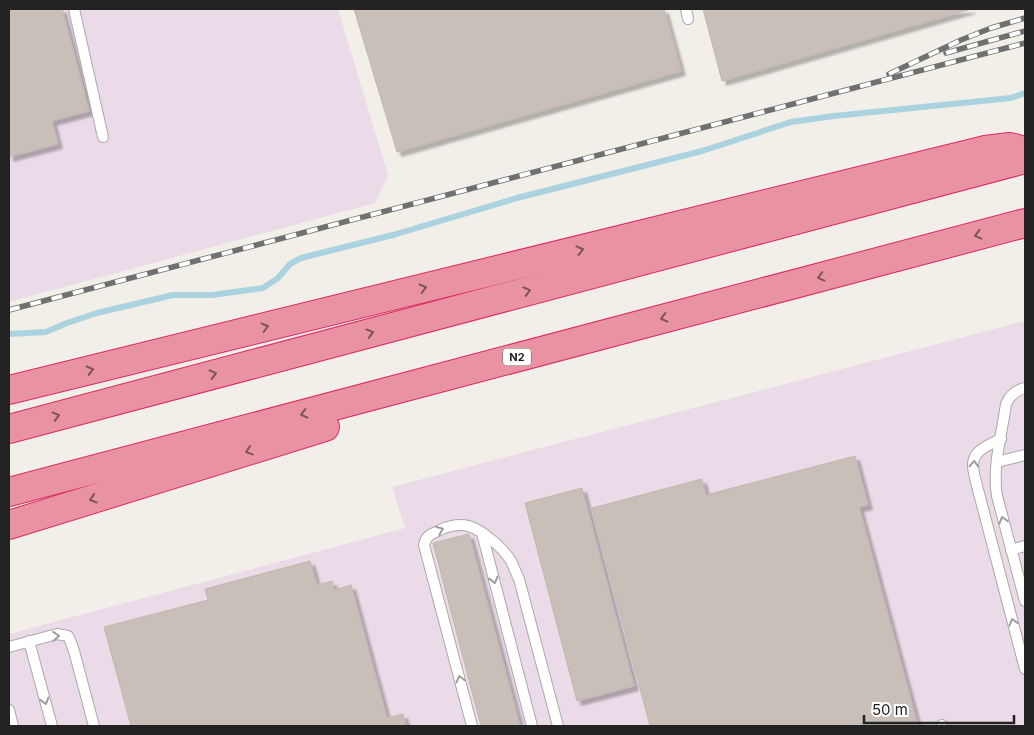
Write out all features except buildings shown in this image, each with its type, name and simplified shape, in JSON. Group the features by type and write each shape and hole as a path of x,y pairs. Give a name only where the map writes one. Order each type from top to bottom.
{"highway":[{"path":"9,390 985,150 1010,147 1025,151"},
{"path":"9,429 1025,159"},
{"name":"N2","path":"9,492 1025,223"},
{"path":"9,526 328,426 543,350"}],"lane":[{"path":"74,9 103,137"},
{"path":"1025,388 1017,390 1008,398 1006,404 994,483 1025,601"},
{"path":"1001,439 979,451 975,455 973,465 1025,669"},
{"path":"997,462 1025,455"},
{"path":"472,726 424,545 429,535 446,528 463,525 475,528 499,546 510,560 519,579 558,726"},
{"path":"482,533 532,726"},
{"path":"1011,550 1025,546"},
{"path":"9,647 56,634 68,636 74,651 94,726"},
{"path":"29,641 52,726"},
{"path":"9,710 13,726"}],"shaded area":[{"path":"9,9 338,9 388,175 375,203 9,302"},
{"path":"1025,321 1025,726 9,726 9,634 405,528 392,487"}],"waterway":[{"path":"9,334 46,332 97,313 173,295 212,295 263,288 278,278 290,264 301,258 393,235 517,198 702,151 791,122 1011,98 1025,93"}],"railway":[{"path":"889,74 961,40 991,28 1025,18"},
{"path":"946,53 1025,31"},
{"path":"9,310 1025,43"}]}
